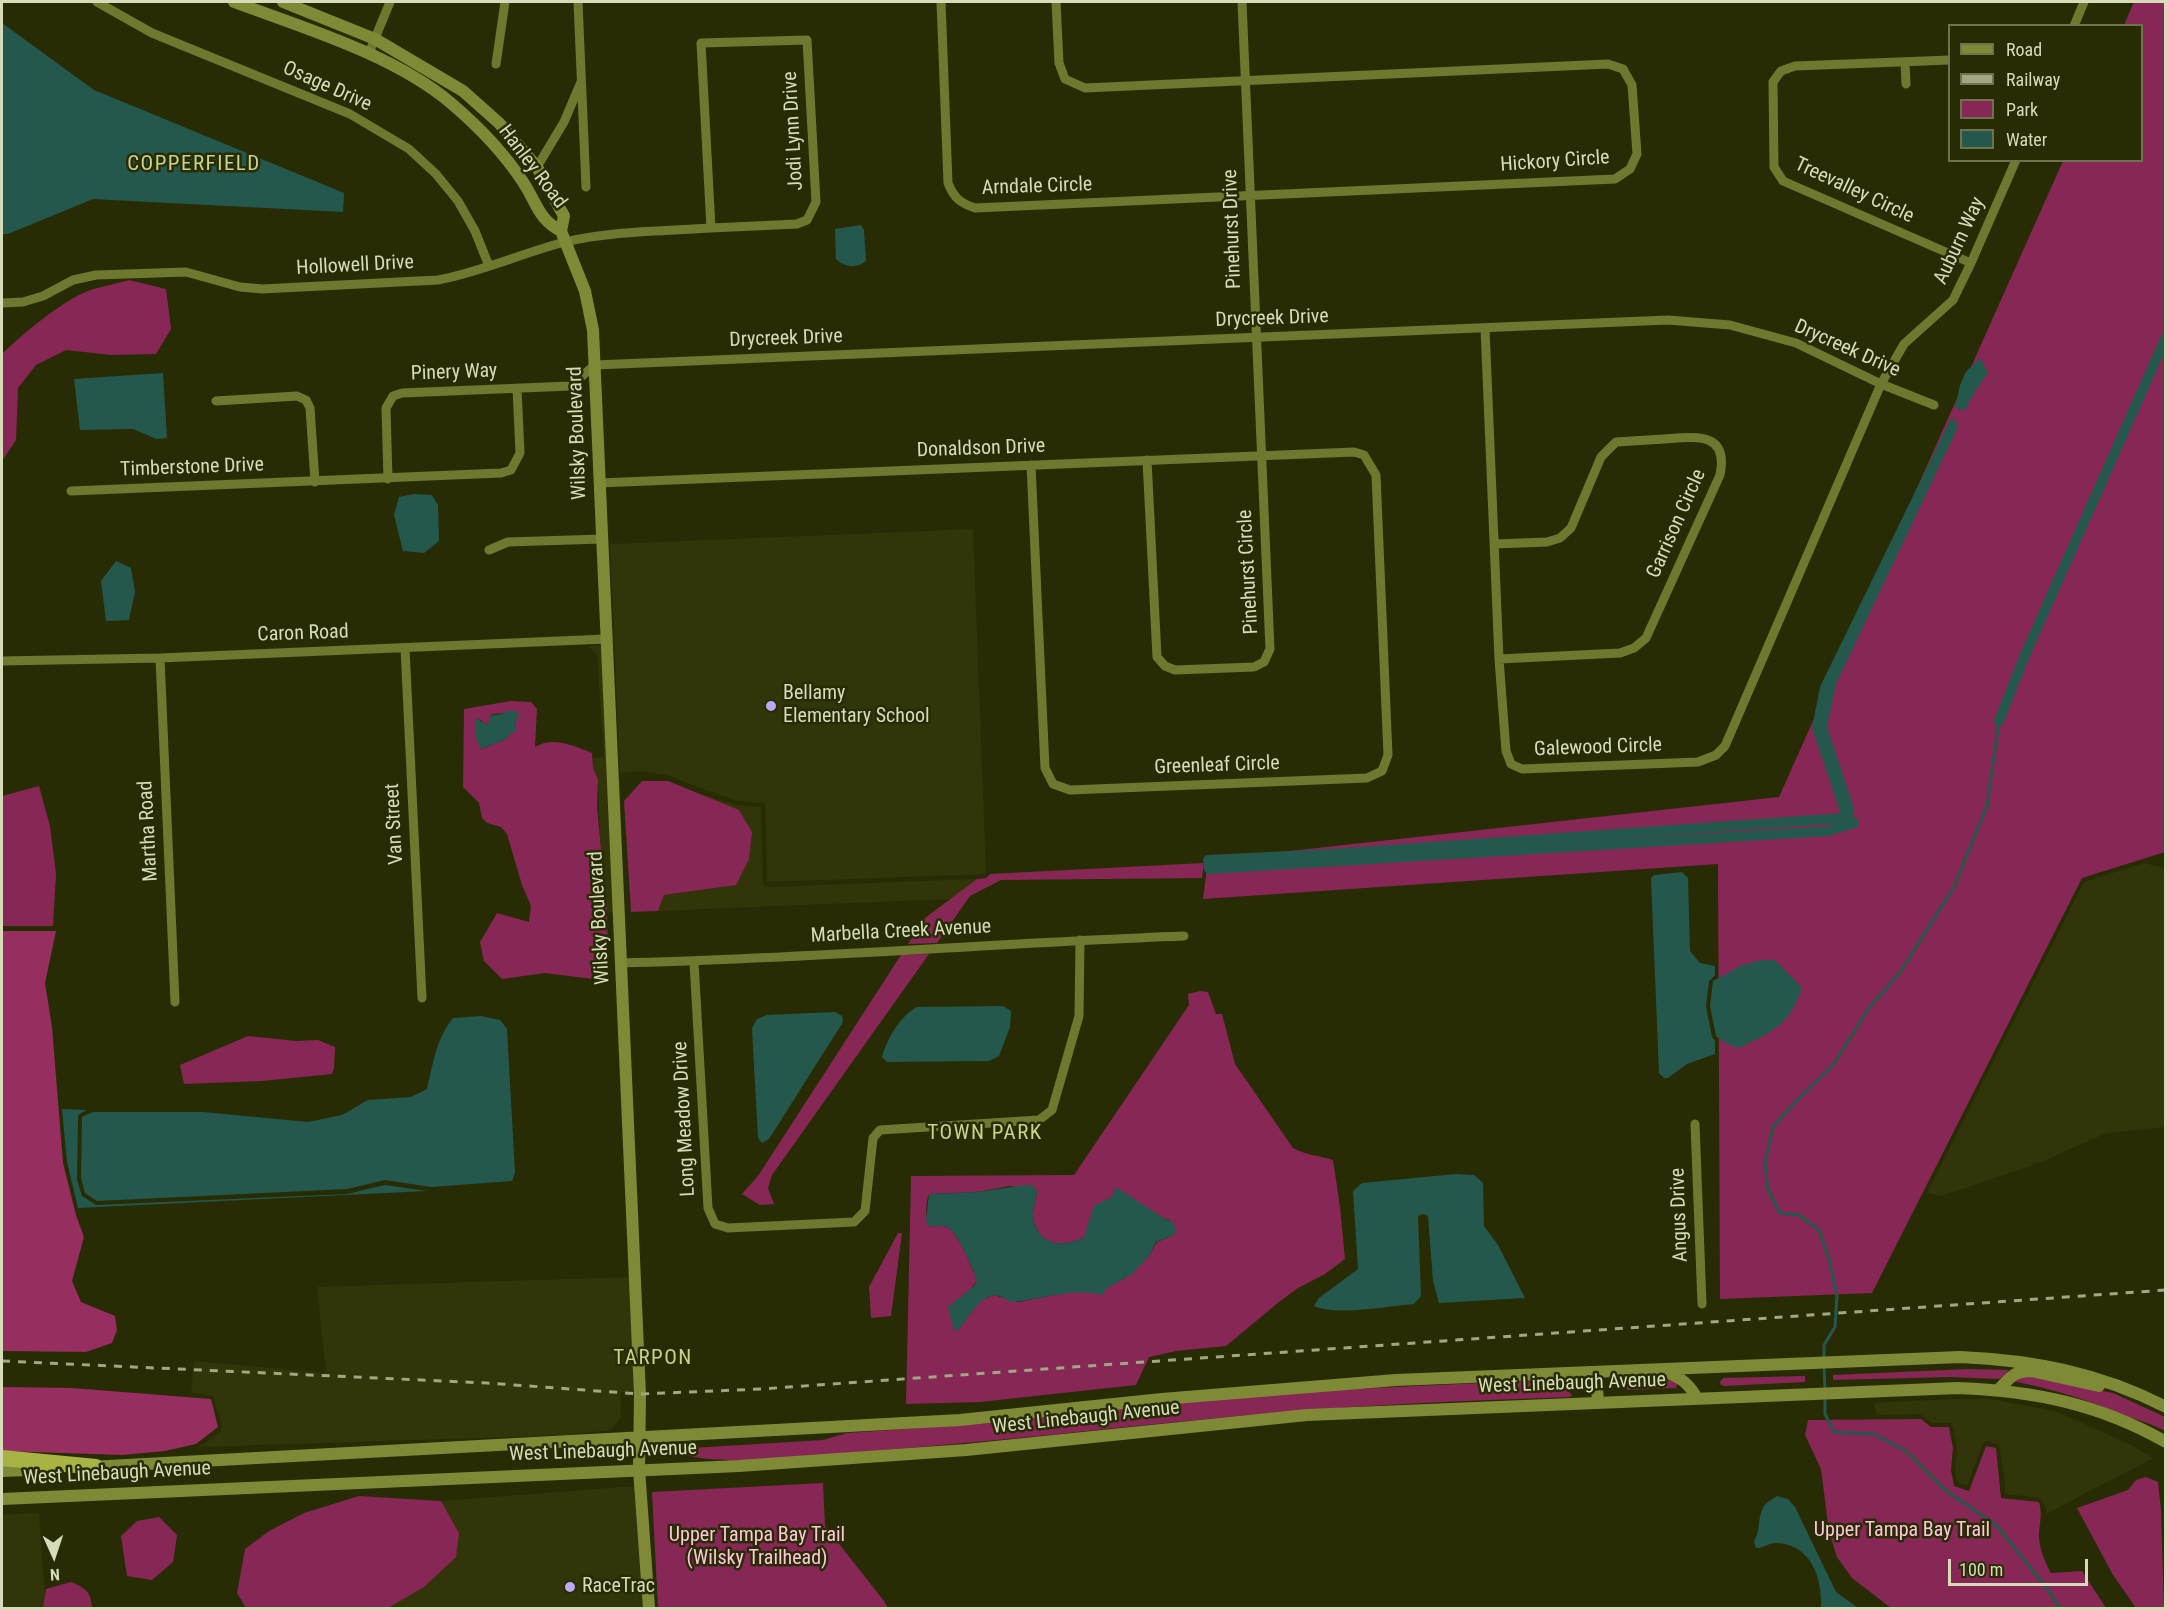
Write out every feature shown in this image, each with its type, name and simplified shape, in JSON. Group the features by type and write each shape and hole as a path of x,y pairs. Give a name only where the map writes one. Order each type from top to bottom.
{"highway":[{"path":"2,1458 96,1467"}],"main road":[{"name":"Hanley Road","path":"234,2 369,53 405,72 451,103 495,147 523,182 547,224 564,237"},
{"name":"Hanley Road","path":"283,2 375,39 463,91 499,123 537,167 564,216 564,237"},
{"name":"Wilsky Boulevard","path":"564,237 588,302 593,330 639,1370 639,1469 649,1608"},
{"name":"West Linebaugh Avenue","path":"2,1471 960,1420 1162,1399 1396,1380 1960,1357 2041,1364 2124,1389 2166,1407"},
{"path":"1657,1370 1684,1380 1693,1390 1696,1400"},
{"path":"1999,1389 2020,1371 2031,1371 2083,1384 2124,1389"},
{"path":"1596,1373 1598,1403"},
{"name":"West Linebaugh Avenue","path":"2,1499 739,1466 966,1450 1307,1415 1958,1388 1999,1389 2076,1404 2112,1415 2166,1442"}],"street":[{"name":"Osage Drive","path":"98,2 152,33 350,114 409,149 436,174 458,201 475,231 489,266"},
{"path":"369,53 390,2"},
{"path":"496,64 505,2"},
{"path":"578,2 586,187"},
{"name":"Arndale Circle","path":"941,2 948,183 953,196 962,204 975,208 1250,196"},
{"path":"1056,2 1059,63 1065,79 1085,88 1245,80"},
{"name":"Pinehurst Drive","path":"1242,2 1261,456"},
{"path":"2075,24 2084,2"},
{"name":"Jodi Lynn Drive","path":"807,40 816,202 807,220 797,224 711,228 701,43 807,40"},
{"name":"Treevalley Circle","path":"1948,60 1795,66 1781,71 1773,82 1774,167 1783,181 1971,263"},
{"path":"1905,62 1906,84"},
{"name":"Hickory Circle","path":"1245,80 1608,64 1623,69 1632,85 1637,154 1630,170 1615,179 1250,196"},
{"path":"537,167 564,122 582,80"},
{"name":"Auburn Way","path":"1881,384 1904,344 1953,300 2015,162"},
{"name":"Hollowell Drive","path":"2,303 23,302 43,296 73,280 96,275 186,272 240,287 262,289 438,280 464,275 564,237 711,228"},
{"name":"Drycreek Drive","path":"595,365 1668,320 1730,325 1796,343 1881,384 1934,405"},
{"name":"Galewood Circle","path":"1485,328 1499,660 1506,751 1511,764 1522,769 1698,762 1716,755 1725,746 1881,384"},
{"name":"Pinery Way","path":"388,479 386,408 393,396 402,393 570,386 595,365"},
{"path":"216,401 297,396 306,400 310,408 315,482 388,479 501,473 511,470 520,453 517,388"},
{"name":"Garrison Circle","path":"1495,544 1547,543 1560,538 1572,528 1601,458 1616,442 1700,436 1716,445 1723,461 1720,475 1646,638 1634,648 1620,654 1499,660"},
{"name":"Donaldson Drive","path":"600,483 1354,452 1364,455"},
{"name":"Greenleaf Circle","path":"1031,465 1045,768 1053,784 1070,790 1367,778 1382,771 1388,754 1376,476 1364,455"},
{"name":"Pinehurst Circle","path":"1147,460 1157,657 1165,666 1175,670 1254,667 1264,662 1270,650 1261,456"},
{"name":"Timberstone Drive","path":"71,491 315,482"},
{"path":"489,550 508,542 602,539"},
{"name":"Caron Road","path":"2,661 160,658 606,639"},
{"name":"Van Street","path":"405,648 422,998"},
{"name":"Martha Road","path":"160,658 175,1002"},
{"name":"Marbella Creek Avenue","path":"621,963 694,962 1184,936"},
{"name":"Long Meadow Drive","path":"694,962 708,1208 715,1224 728,1228 854,1222 865,1211 873,1138 880,1130 1039,1120 1052,1110 1079,1016 1080,940"},
{"name":"Angus Drive","path":"1695,1124 1702,1304"}],"shaded area":[{"path":"973,529 986,874 767,882 765,803 736,801 666,775 641,771 620,773 610,544"},
{"path":"602,645 614,912 607,913 600,842 598,779 592,758 604,757 597,655 588,646"},
{"path":"702,794 735,805 761,807 763,882 766,887 977,879 951,899 658,911 664,895 710,889 709,798"},
{"path":"2165,856 2165,1127 2107,1133 2043,1161 1978,1184 1941,1196 1927,1193 2084,882 2144,863 2164,868"},
{"path":"2,931 56,931 45,983 52,1027 63,1163 84,1237 72,1281 81,1302 115,1316 117,1330 112,1343 86,1352 2,1351"},
{"path":"630,1277 635,1393 620,1392 621,1417 611,1430 568,1435 199,1447 221,1431 222,1426 213,1396 191,1393 194,1361 326,1373 317,1287"},
{"path":"2,1387 72,1388 211,1399 218,1427 196,1444 165,1451 122,1455 2,1451"},
{"path":"1990,1399 2058,1412 2131,1445 2153,1458 2046,1514 2046,1508 2040,1498 2005,1494 1999,1445 1987,1441 1983,1443 1967,1486 1957,1482 1955,1470 1957,1447 1952,1423 1932,1423 1920,1414 1877,1415 1874,1403"},
{"path":"636,1486 644,1608 388,1608 459,1533 441,1501"},
{"path":"39,1513 45,1595 43,1608 2,1608 2,1515"}],"green space":[{"path":"2134,2 2165,2 2165,852 2082,878 1872,1293 1720,1299 1718,864 1203,899 1208,860 1779,797 2063,162 2143,162 2143,24 2124,24"},
{"path":"129,280 166,289 171,329 156,354 111,355 66,350 36,365 18,388 16,440 2,461 2,354 54,310 77,296"},
{"path":"511,701 531,702 537,709 535,747 556,742 592,753 593,768 598,779 597,807 607,913 609,981 545,973 502,979 484,961 480,942 497,913 529,922 531,906 522,885 507,834 501,827 487,823 482,818 479,803 463,787 464,709","holes":["506,713 516,721 516,726 506,739 481,749 479,719 485,724 489,723 489,717 493,714"]},
{"path":"642,781 668,781 739,810 752,832 749,859 736,885 664,895 658,911 631,912 624,801"},
{"path":"39,786 50,826 56,874 53,926 2,926 2,796"},
{"path":"1204,863 1202,878 1001,880 970,896 937,943 908,944 925,918 977,879 986,878 990,874"},
{"path":"929,954 772,1175 768,1188 774,1204 760,1205 742,1194 758,1176 901,955"},
{"path":"1208,992 1216,1014 1222,1014 1235,1064 1293,1148 1303,1153 1333,1160 1345,1259 1325,1274 1298,1288 1226,1346 1176,1351 1149,1357 1136,1385 980,1402 906,1404 911,1176 1074,1175 1189,1005 1188,994","holes":["1010,1186 1037,1191 1033,1212 1035,1225 1039,1233 1051,1242 1067,1243 1084,1237 1090,1217 1098,1207 1113,1196 1114,1190 1170,1220 1174,1235 1157,1242 1149,1256 1125,1278 1107,1288 1018,1302 994,1295 980,1300 959,1329 954,1331 969,1291 977,1281 965,1251 951,1230 945,1226 929,1226 926,1210 929,1194 977,1192"]},
{"path":"248,1036 296,1041 318,1040 335,1047 332,1074 262,1081 184,1084 180,1065"},
{"path":"898,1233 902,1233 891,1316 871,1318 869,1287"},
{"path":"1968,1369 2009,1370 2000,1379 1950,1377 1833,1380 1833,1375"},
{"path":"1805,1376 1805,1382 1725,1386 1720,1382 1723,1378"},
{"path":"2026,1376 2113,1393 2165,1417 2165,1431 2084,1400 2013,1381"},
{"path":"1675,1380 1678,1382 1676,1388 1628,1390 1625,1388 1626,1383 1630,1382"},
{"path":"1524,1381 1557,1386 1572,1395 1570,1397 1288,1412 760,1460 706,1459 687,1455 676,1449 823,1440 847,1433 980,1424 1206,1400 1354,1389"},
{"name":"Upper Tampa Bay Trail","path":"1921,1419 1931,1427 1949,1427 1953,1448 1951,1470 1954,1486 1969,1491 1986,1446 1996,1448 2001,1498 2039,1502 2040,1545 2051,1573 2082,1571 2106,1608 1891,1608 1852,1578 1837,1557 1829,1532 1821,1469 1805,1435 1808,1420"},
{"path":"2146,1477 2158,1482 2164,1608 2136,1608 2113,1575 2077,1508 2128,1490 2136,1480"},
{"name":"Upper Tampa Bay Trail (Wilsky Trailhead)","path":"823,1483 825,1526 888,1608 658,1608 652,1492"},
{"path":"359,1496 441,1501 459,1533 456,1557 424,1587 388,1608 246,1608 237,1593 245,1549 269,1531 304,1513"},
{"path":"159,1517 177,1535 173,1562 152,1580 127,1576 121,1536 137,1521"},
{"path":"71,1582 87,1591 92,1608 43,1608 46,1589"}],"water":[{"path":"2,23 94,90 344,193 343,212 93,199 8,234 2,234"},
{"path":"861,225 864,230 866,261 855,266 843,264 836,259 835,229"},
{"path":"1980,358 1988,373 1964,411 1954,407 1964,375"},
{"path":"163,373 167,438 156,439 133,429 80,430 74,379"},
{"path":"1951,418 1955,420 1958,427 1836,684 1827,727 1854,808 1854,823 1842,818 1812,728 1820,687"},
{"path":"414,494 432,495 438,505 439,541 424,553 403,551 394,515 399,497"},
{"path":"116,561 131,568 135,592 129,620 106,621 101,581"},
{"path":"507,711 516,711 519,714 515,732 506,739 481,749 475,736 476,718 485,724 489,723 489,717"},
{"path":"1682,872 1688,878 1690,951 1700,963 1715,966 1715,975 1709,981 1706,1006 1712,1037 1715,1041 1715,1054 1687,1064 1668,1078 1664,1078 1659,1073 1651,878 1654,875"},
{"path":"1762,960 1775,960 1802,988 1797,1001 1785,1019 1770,1032 1739,1048 1727,1044 1716,1036 1710,1006 1713,981 1742,965"},
{"path":"1003,1006 1011,1011 1010,1027 999,1056 989,1061 887,1062 882,1057 895,1029 905,1016 917,1007"},
{"path":"835,1012 842,1016 843,1022 769,1139 762,1143 758,1138 752,1028 757,1019 767,1015"},
{"path":"481,1016 500,1020 507,1029 515,1173 512,1181 431,1187 385,1180 347,1189 97,1201 85,1193 81,1178 82,1117 93,1112 203,1112 308,1122 342,1115 368,1100 411,1097 427,1089 433,1061 447,1026 453,1018"},
{"path":"62,1109 87,1110 78,1117 77,1180 82,1196 96,1205 347,1194 385,1185 427,1191 78,1208 67,1162"},
{"path":"1456,1174 1474,1175 1483,1183 1484,1226 1498,1245 1525,1298 1439,1303 1433,1281 1428,1216 1423,1214 1418,1216 1421,1296 1414,1304 1348,1310 1323,1309 1314,1306 1319,1298 1358,1269 1353,1191 1362,1183"},
{"path":"1032,1185 1037,1191 1033,1212 1035,1225 1039,1233 1051,1242 1067,1243 1084,1237 1094,1206 1113,1196 1114,1189 1119,1189 1170,1221 1174,1224 1175,1232 1174,1235 1156,1242 1149,1256 1132,1274 1107,1288 1102,1295 1079,1292 1010,1302 993,1296 980,1302 959,1329 954,1331 948,1307 977,1281 965,1251 951,1230 945,1226 929,1226 926,1221 929,1194 977,1192"},
{"path":"1777,1496 1788,1499 1795,1507 1836,1592 1858,1608 1821,1608 1817,1576 1813,1566 1800,1551 1779,1543 1756,1548 1754,1541 1758,1533 1762,1510"}],"waterway":[{"path":"1999,721 2025,655 2166,337"},
{"path":"1824,1360 1824,1345 1835,1327 1837,1296 1829,1259 1819,1230 1799,1215 1780,1213 1768,1190 1765,1163 1773,1127 1833,1065 1869,1008 1901,971 1954,887 1987,806 1999,721"},
{"path":"1843,818 1331,854 1208,860 1209,869 1828,831 1854,823"},
{"path":"1824,1366 1825,1390"},
{"path":"1825,1396 1825,1414 1834,1432 1874,1434 1906,1451 1945,1490 1996,1525 2060,1608"}],"railway":[{"path":"2,1361 487,1383 640,1394 761,1389 2166,1290"}],"place":[{"name":"Bellamy Elementary School","path":"771,706"},
{"name":"RaceTrac","path":"570,1587"}],"district":[{"name":"COPPERFIELD","path":"194,165"},
{"name":"TOWN PARK","path":"985,1134"},
{"name":"TARPON","path":"653,1359"}]}
